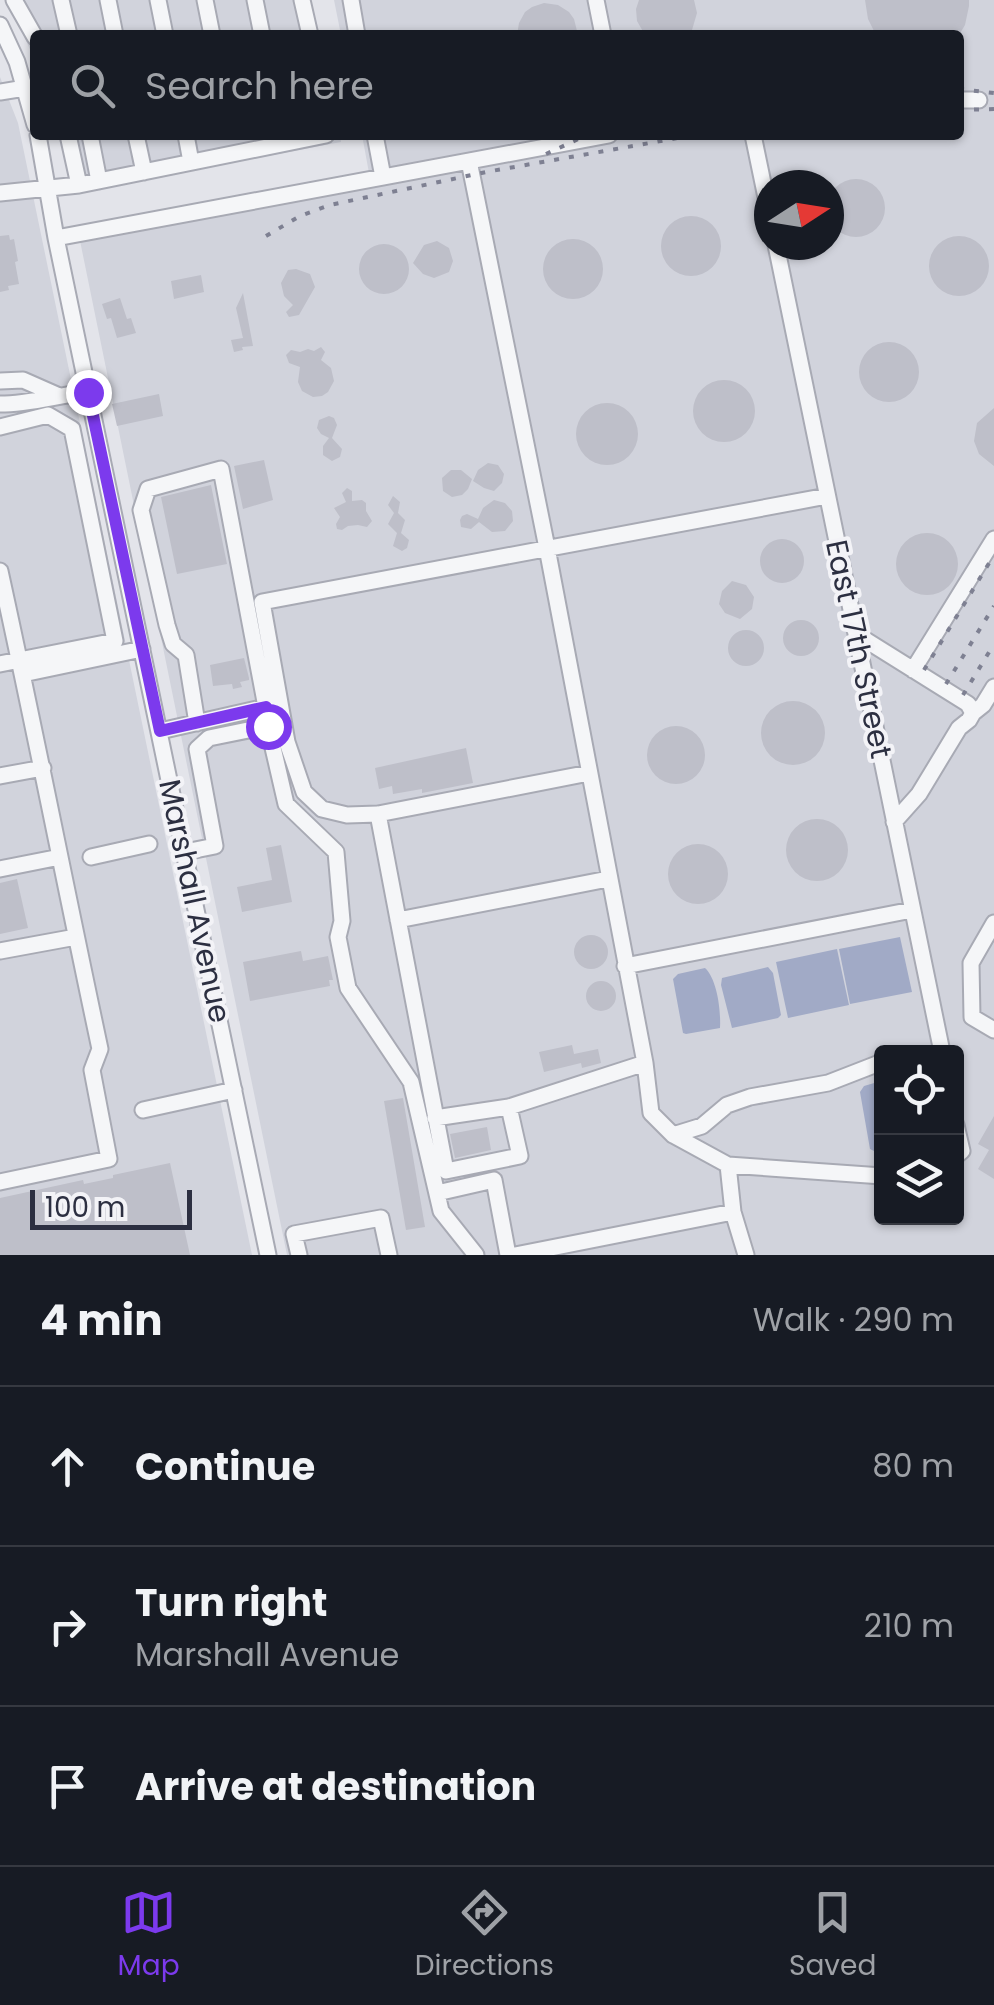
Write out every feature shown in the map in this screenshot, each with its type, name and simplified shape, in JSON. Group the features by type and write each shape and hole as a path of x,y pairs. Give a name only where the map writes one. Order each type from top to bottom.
{"street":[{"path":"14,0 31,30"},
{"path":"61,0 68,30"},
{"path":"108,0 114,30"},
{"path":"158,0 164,30"},
{"path":"205,0 211,30"},
{"path":"255,0 261,30"},
{"path":"302,0 309,30"},
{"path":"351,0 356,30"},
{"path":"596,0 602,30"},
{"path":"0,26 17,62 30,106"},
{"path":"0,92 25,88"},
{"path":"964,100 980,100"},
{"name":"Marshall Avenue","path":"39,140 268,1255"},
{"path":"69,140 80,185"},
{"path":"91,140 99,181"},
{"path":"137,140 144,172"},
{"path":"187,140 191,162"},
{"path":"234,140 237,153"},
{"path":"0,193 80,185 237,153 280,140"},
{"path":"376,140 383,177"},
{"path":"754,140 760,170"},
{"path":"56,238 468,162 552,141"},
{"path":"468,162 547,548 651,1112 674,1134 728,1166 874,1175"},
{"name":"East 17th Street","path":"779,260 912,910 935,1045"},
{"path":"0,381 23,380 57,395"},
{"path":"0,404 40,402 57,395 88,392"},
{"path":"0,427 48,414 72,429 115,640 21,667"},
{"path":"197,723 186,655 173,644 167,625 141,510 148,489 221,469 286,804 336,852 342,921 338,936 348,988 410,1082 441,1210 476,1255"},
{"path":"589,773 378,814 347,815 322,809 304,792 287,742 262,602 827,496"},
{"path":"913,670 994,540"},
{"path":"0,571 100,1049 92,1070 109,1158 0,1182"},
{"path":"856,634 968,704 973,712"},
{"path":"0,664 21,667 142,649"},
{"path":"894,822 919,794 959,728 983,705 994,687"},
{"path":"160,731 266,707"},
{"path":"185,852 216,846 197,748 210,738 268,726"},
{"path":"0,776 44,768"},
{"path":"378,814 446,1171 520,1156 509,1108"},
{"path":"91,857 149,844"},
{"path":"0,869 60,857"},
{"path":"398,920 608,880"},
{"path":"625,966 912,910"},
{"path":"994,923 971,963 972,1017 994,1030"},
{"path":"0,952 76,937"},
{"path":"434,1118 509,1108 645,1063"},
{"path":"674,1134 702,1126 727,1105 750,1096 828,1083 874,1065"},
{"path":"143,1110 234,1090"},
{"path":"728,1166 733,1212 746,1255"},
{"path":"437,1193 494,1180 512,1255 733,1212"},
{"path":"299,1255 294,1234 381,1218 388,1255"}],"shaded area":[{"path":"7,0 311,0 318,30 30,30 30,49"},
{"path":"334,0 994,0 994,1255 287,1255 77,226 369,173 363,140 964,140 964,30 340,30"},
{"path":"0,77 18,123 252,1255 0,1255"},
{"path":"61,140 341,140 341,142 72,193"}],"water":[{"path":"900,937 912,992 850,1004 839,949"},
{"path":"837,949 849,1005 788,1018 776,962"},
{"path":"768,967 773,973 781,1015 732,1028 722,978"},
{"path":"705,968 717,995 720,1028 686,1034 673,979 678,974"},
{"path":"874,1083 874,1151 870,1149 860,1092"}],"building":[{"path":"639,0 694,0 697,13 692,30 642,30 636,9"},
{"path":"865,0 969,0 962,30 874,30"},
{"path":"544,3 558,5 569,12 577,30 518,30 525,12"},
{"path":"867,181 883,197 883,219 877,229 856,237 844,234 844,182"},
{"path":"691,216 712,225 721,246 712,267 691,276 670,267 661,246 670,225"},
{"path":"9,235 10,240 14,239 19,284 0,292 0,236"},
{"path":"959,236 980,245 989,266 980,287 959,296 938,287 929,266 938,245"},
{"path":"573,239 594,248 603,269 594,290 573,299 552,290 543,269 552,248"},
{"path":"437,241 449,248 453,261 449,272 434,278 423,274 413,263 424,245"},
{"path":"384,244 402,251 409,269 402,287 384,294 366,287 359,269 366,251"},
{"path":"288,270 310,274 315,287 299,315 289,317 286,312 293,305 284,296 281,283"},
{"path":"201,275 204,292 174,299 171,281"},
{"path":"243,293 253,346 234,352 231,340 243,338 236,308"},
{"path":"120,298 136,333 117,338 102,304"},
{"path":"889,342 910,351 919,372 910,393 889,402 868,393 859,372 868,351"},
{"path":"321,347 325,352 321,360 331,368 334,381 328,392 313,397 302,391 298,382 300,367 289,363 286,355 291,350 314,351"},
{"path":"724,380 746,389 755,411 746,433 724,442 702,433 693,411 702,389"},
{"path":"159,394 163,416 117,426 112,404"},
{"path":"607,403 629,412 638,434 629,456 607,465 585,456 576,434 585,412"},
{"path":"994,408 994,466 979,454 974,441 977,423"},
{"path":"329,416 337,425 332,438 342,449 340,457 332,461 323,455 329,438 317,428 319,420"},
{"path":"264,460 273,500 243,509 234,466"},
{"path":"488,463 498,465 504,474 494,491 473,481 478,470"},
{"path":"451,470 461,470 472,479 462,495 452,497 443,491 442,478"},
{"path":"211,485 227,564 177,574 161,497"},
{"path":"347,488 352,491 352,501 366,503 372,521 367,527 337,529 340,517 334,508 346,502 342,493"},
{"path":"393,496 400,502 398,513 405,520 401,533 409,540 402,551 393,546 397,533 388,524 394,513 388,505"},
{"path":"494,500 505,503 512,511 513,521 505,531 492,532 479,522 471,529 461,527 462,516 478,519 483,508"},
{"path":"927,533 949,542 958,564 949,586 927,595 905,586 896,564 905,542"},
{"path":"782,539 798,545 804,561 798,577 782,583 766,577 760,561 766,545"},
{"path":"732,581 746,585 754,597 752,609 740,619 725,613 719,604 722,591"},
{"path":"801,620 814,625 819,638 814,651 801,656 788,651 783,638 788,625"},
{"path":"746,630 759,635 764,648 759,661 746,666 733,661 728,648 733,635"},
{"path":"244,658 249,680 240,682 242,687 213,686 210,665"},
{"path":"793,701 816,710 825,733 816,756 793,765 770,756 761,733 770,710"},
{"path":"676,726 697,734 705,755 697,776 676,784 655,776 647,755 655,734"},
{"path":"466,748 473,783 422,793 422,789 393,794 392,786 379,789 375,768"},
{"path":"817,819 839,828 848,850 839,872 817,881 795,872 786,850 795,828"},
{"path":"698,844 719,853 728,874 719,895 698,904 677,895 668,874 677,853"},
{"path":"281,845 292,902 242,912 237,887 272,880 266,848"},
{"path":"17,879 28,928 0,934 0,883"},
{"path":"591,935 603,940 608,952 603,964 591,969 579,964 574,952 579,940"},
{"path":"301,951 303,961 328,956 333,980 329,980 330,986 250,1001 243,962"},
{"path":"601,981 612,985 616,996 612,1007 601,1011 590,1007 586,996 590,985"},
{"path":"572,1045 574,1054 598,1049 601,1063 582,1068 581,1063 544,1072 539,1052"},
{"path":"403,1098 425,1227 406,1230 384,1101"},
{"path":"994,1116 994,1179 978,1169 989,1150 978,1144"},
{"path":"487,1127 491,1150 455,1158 450,1134"},
{"path":"170,1163 190,1255 0,1255 0,1198 83,1180 84,1184"}],"railway":[{"path":"964,90 994,93"},
{"path":"964,110 994,109"},
{"path":"546,154 576,140"},
{"path":"266,236 300,216 330,205 667,140"},
{"path":"924,670 994,555"},
{"path":"946,684 994,606"},
{"path":"963,695 994,644"}],"route":[{"path":"88,392 160,731 266,707 268,726"}]}
